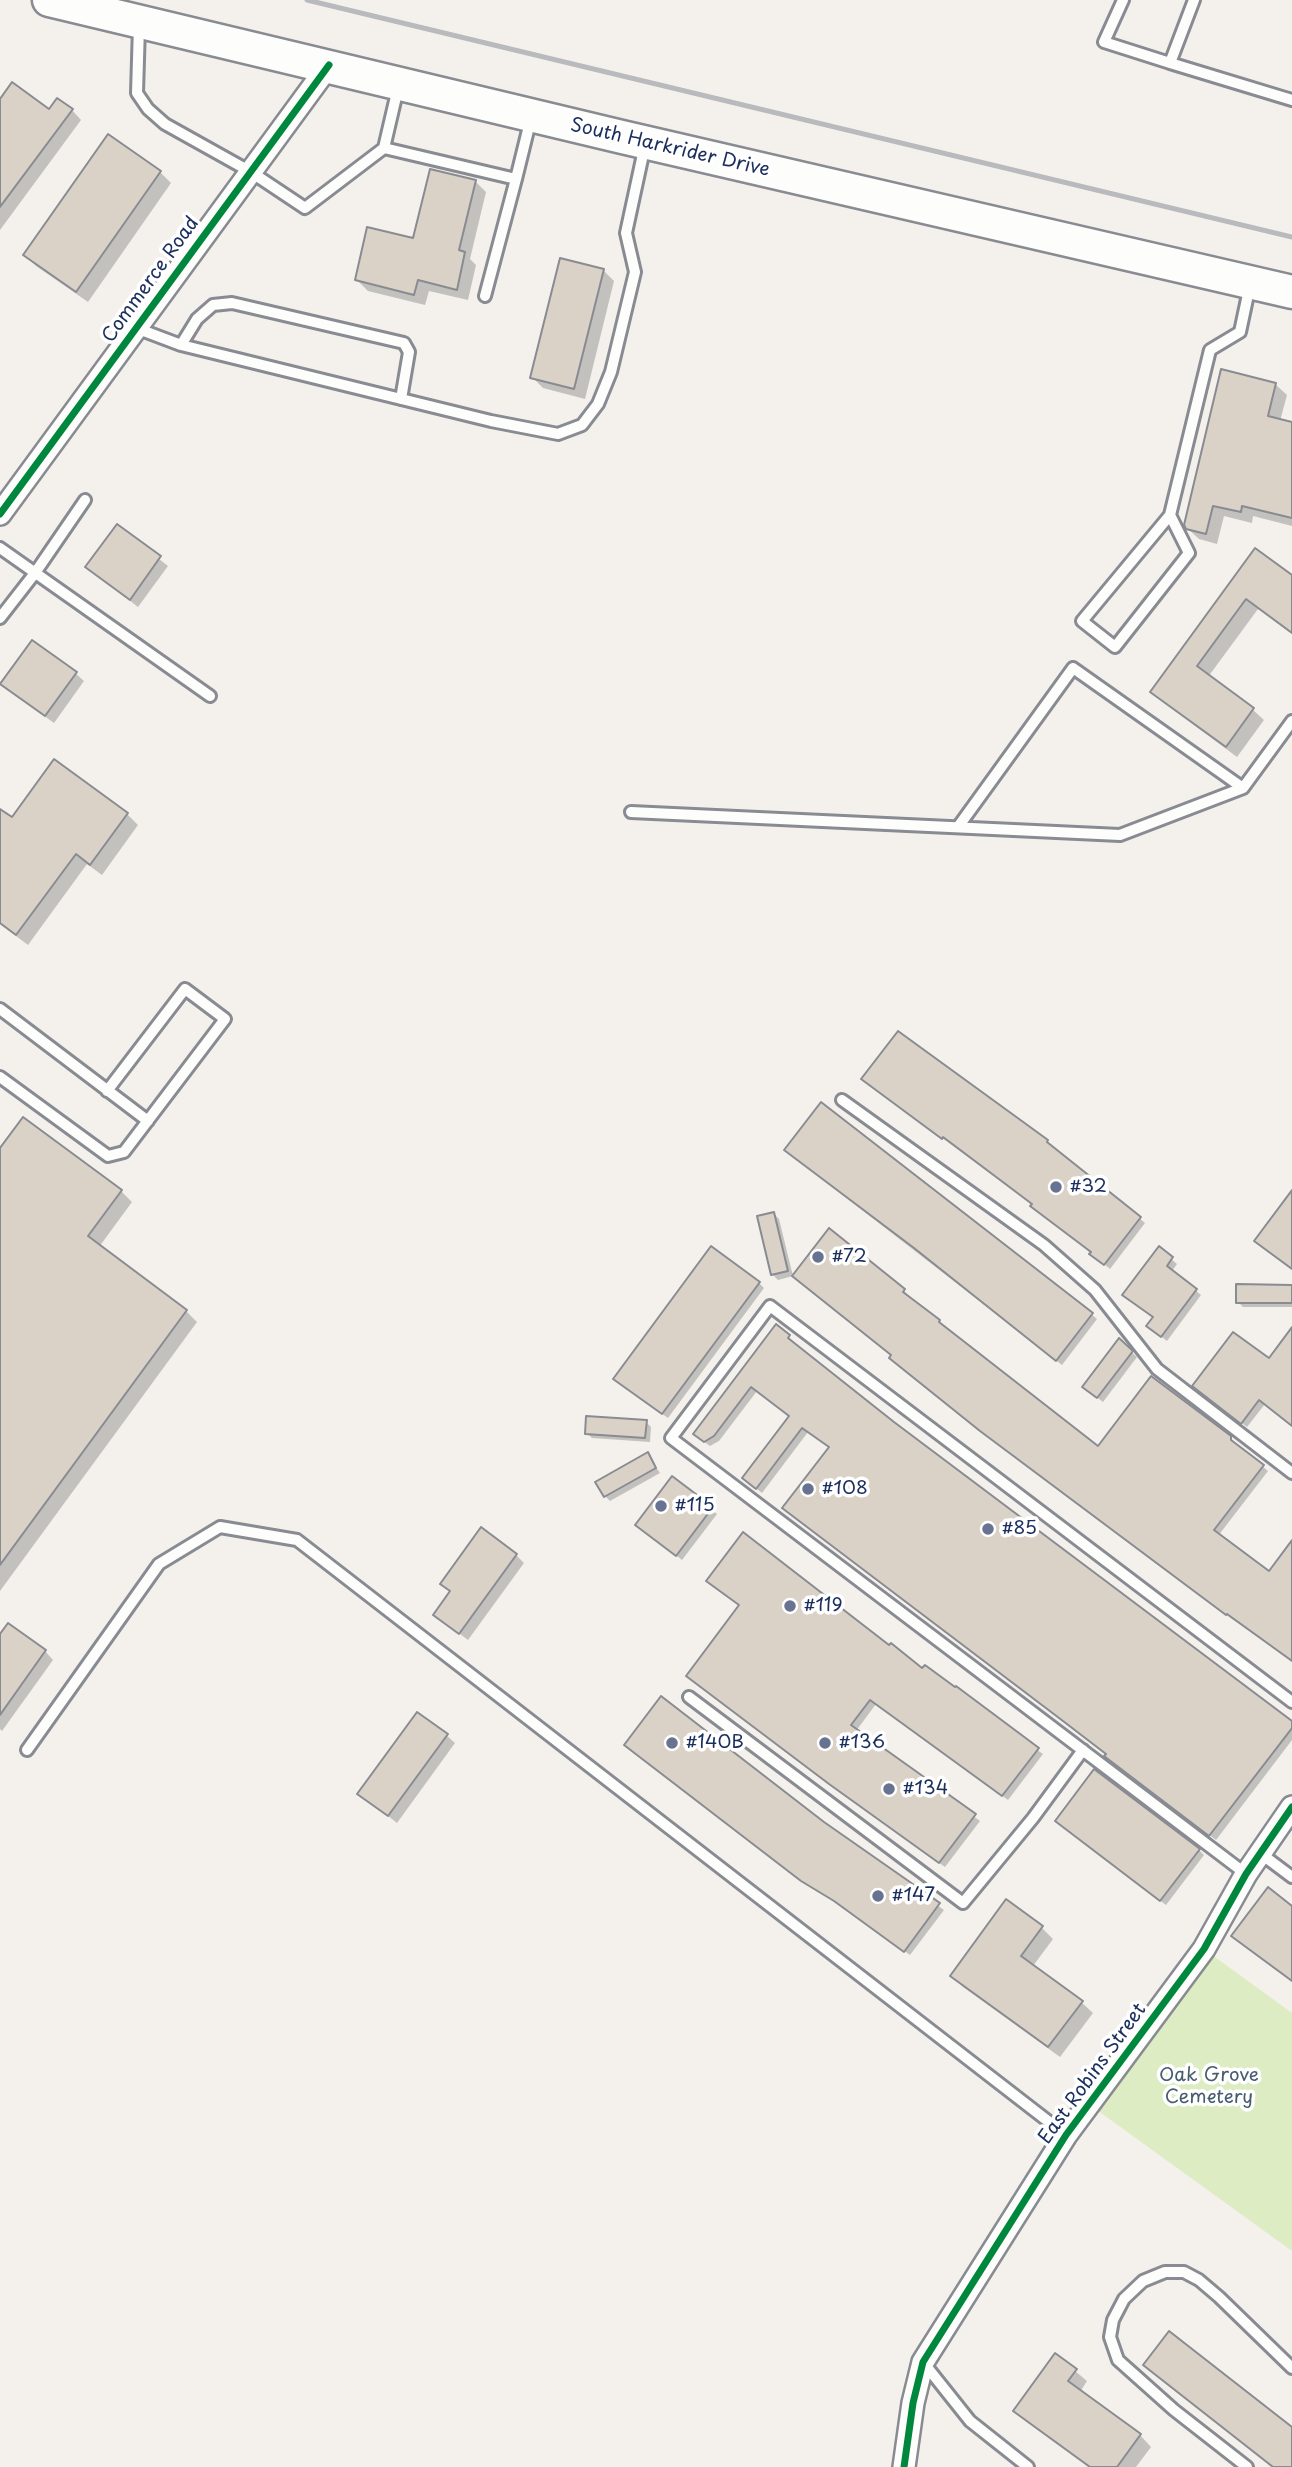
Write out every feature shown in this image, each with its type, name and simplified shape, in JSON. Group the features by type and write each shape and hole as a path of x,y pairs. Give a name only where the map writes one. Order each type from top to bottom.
{"main road":[{"name":"South Harkrider Drive","path":"49,0 1292,292"}],"street":[{"name":"Commerce Road","path":"2,508 328,65"},
{"name":"East Robins Street","path":"904,2467 913,2403 923,2362 1066,2135 1204,1949 1246,1874 1292,1807"}],"lane":[{"path":"1123,0 1104,42 1292,100"},
{"path":"1170,63 1194,0"},
{"path":"139,21 136,93 148,109 165,124 251,172 305,208 384,148 400,82"},
{"path":"485,296 532,115"},
{"path":"136,328 181,345 491,421 558,434 582,425 598,404 611,373 635,272 626,233 646,142"},
{"path":"384,148 516,179"},
{"path":"1170,515 1189,553 1115,648 1082,621 1170,515 1210,350 1240,332 1250,282"},
{"path":"181,345 197,318 213,305 233,303 404,343 410,352 401,399"},
{"path":"0,618 85,500"},
{"path":"0,548 210,696"},
{"path":"958,827 1073,668 1243,788"},
{"path":"631,812 1120,835 1243,788 1292,721"},
{"path":"1,1079 108,1156 124,1152 225,1019 185,989 107,1091"},
{"path":"0,1009 148,1121"},
{"path":"842,1100 1044,1245 1095,1290 1157,1369 1292,1473"},
{"path":"1246,1874 671,1438 770,1306 1292,1702"},
{"path":"27,1750 159,1564 220,1527 296,1540 1066,2135"},
{"path":"689,1697 963,1903 1083,1750"},
{"path":"1261,1853 1292,1877"},
{"path":"1247,2467 1174,2410 1118,2360 1110,2337 1113,2320 1124,2299 1143,2281 1165,2272 1184,2272 1209,2288 1292,2368"},
{"path":"923,2362 971,2421 1028,2467"}],"green space":[{"name":"Oak Grove Cemetery","path":"1204,1949 1292,2013 1292,2251 1090,2105"}],"building":[{"path":"12,82 49,109 57,98 73,109 0,207 0,99"},
{"path":"108,134 161,171 76,292 23,255"},
{"path":"430,169 476,180 459,250 465,252 457,290 418,280 414,295 355,280 367,227 413,238"},
{"path":"560,258 604,269 574,389 530,378"},
{"path":"1221,369 1276,383 1268,416 1292,422 1292,518 1242,506 1241,512 1213,506 1206,534 1186,529 1184,525"},
{"path":"117,524 161,556 130,600 85,567"},
{"path":"1255,548 1292,575 1292,633 1246,599 1197,666 1254,708 1226,747 1150,692"},
{"path":"32,640 77,672 45,716 0,684"},
{"path":"54,759 128,813 90,865 76,854 16,935 0,923 0,809 12,817"},
{"path":"898,1031 1048,1140 1047,1142 1141,1217 1104,1265 1030,1206 1032,1204 861,1079"},
{"path":"821,1102 1093,1313 1056,1361 914,1248 784,1150"},
{"path":"23,1117 122,1190 88,1236 187,1310 0,1565 0,1148"},
{"path":"1292,1190 1292,1269 1254,1241"},
{"path":"774,1212 788,1271 771,1275 757,1216"},
{"path":"829,1228 905,1289 903,1292 940,1320 939,1322 1098,1446 1151,1376 1231,1436 1231,1440 1264,1465 1214,1530 1269,1571 1292,1540 1292,1661 1226,1615 980,1431 792,1276"},
{"path":"711,1246 760,1282 662,1414 613,1379"},
{"path":"1159,1246 1173,1257 1167,1266 1197,1289 1161,1337 1146,1326 1153,1317 1122,1295"},
{"path":"1236,1284 1292,1285 1292,1303 1236,1303"},
{"path":"776,1324 790,1335 788,1338 894,1422 1292,1721 1292,1728 1209,1836 1104,1756 1106,1754 782,1508 829,1447 802,1428 756,1489 742,1478 789,1416 751,1387 714,1436 704,1442 693,1434"},
{"path":"1292,1327 1292,1426 1259,1400 1241,1424 1192,1386 1233,1332 1269,1358"},
{"path":"1119,1338 1133,1351 1097,1398 1082,1387"},
{"path":"586,1416 647,1420 645,1438 585,1434"},
{"path":"648,1452 656,1468 604,1497 595,1482"},
{"path":"672,1476 713,1507 676,1556 635,1525"},
{"path":"481,1527 517,1554 459,1634 433,1615 450,1591 440,1584"},
{"path":"743,1532 889,1645 891,1643 922,1668 925,1665 956,1686 1039,1748 1002,1796 870,1700 851,1725 976,1814 939,1863 686,1676 739,1605 706,1581"},
{"path":"8,1623 46,1650 0,1715 0,1634"},
{"path":"661,1696 824,1822 940,1903 904,1952 834,1901 801,1881 624,1745"},
{"path":"417,1712 448,1734 388,1816 357,1794"},
{"path":"1094,1769 1200,1849 1160,1901 1055,1821"},
{"path":"1268,1887 1292,1906 1292,1981 1231,1936"},
{"path":"1006,1899 1043,1926 1021,1956 1083,2001 1048,2047 950,1976"},
{"path":"1169,2331 1292,2427 1292,2467 1273,2467 1143,2365"},
{"path":"1055,2353 1077,2369 1068,2381 1141,2434 1117,2467 1090,2467 1013,2411"}],"railway":[{"path":"307,0 1292,237"}],"cycle path":[{"path":"0,514 329,65"},
{"path":"904,2467 913,2403 923,2362 1066,2135 1204,1949 1246,1874 1292,1807"}],"place":[{"name":"#32","path":"1056,1187"},
{"name":"#72","path":"818,1257"},
{"name":"#108","path":"808,1489"},
{"name":"#115","path":"661,1506"},
{"name":"#85","path":"988,1529"},
{"name":"#119","path":"790,1606"},
{"name":"#140B","path":"672,1743"},
{"name":"#136","path":"825,1743"},
{"name":"#134","path":"889,1789"},
{"name":"#147","path":"878,1896"}]}
